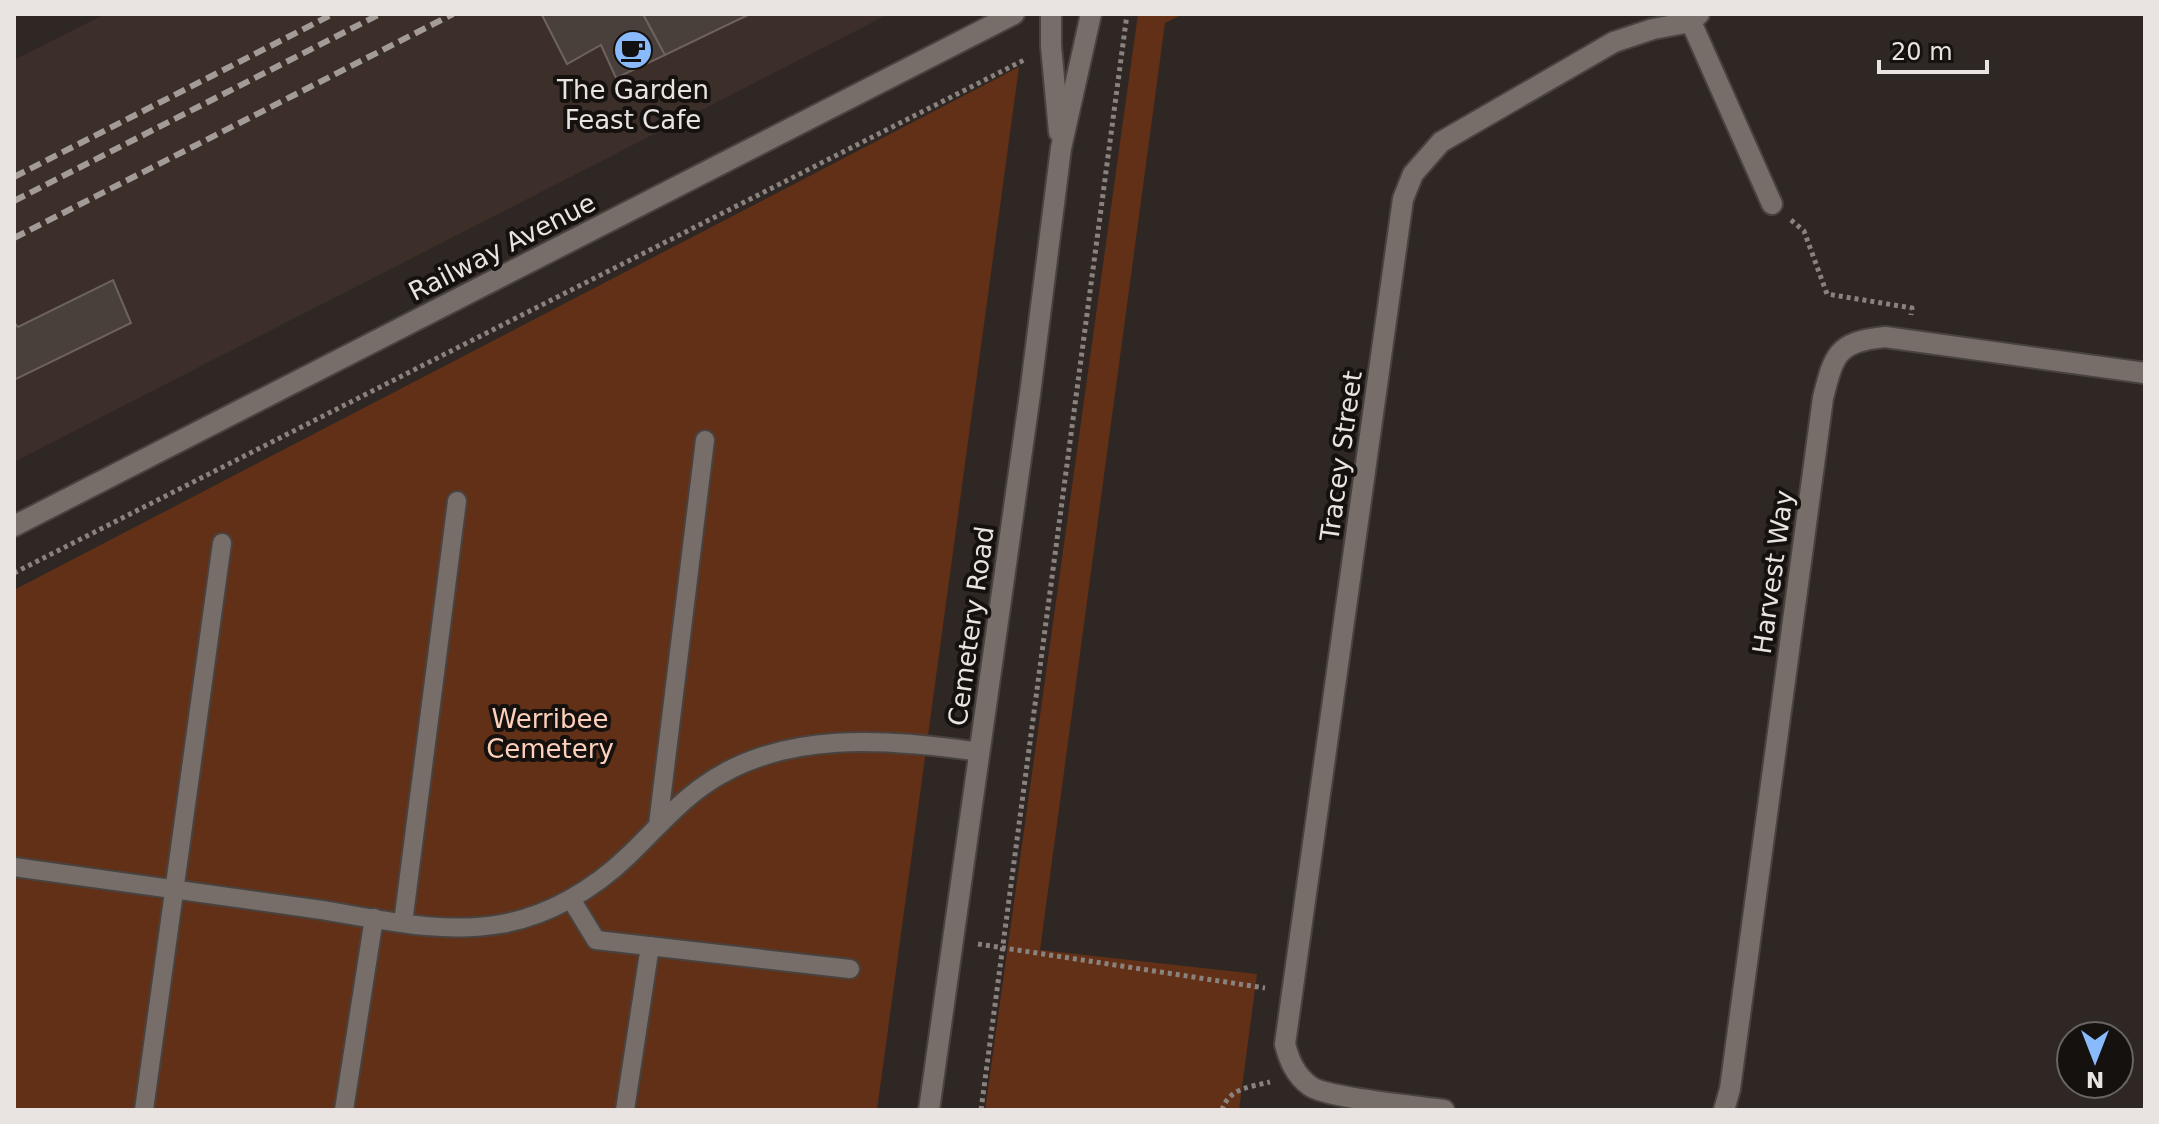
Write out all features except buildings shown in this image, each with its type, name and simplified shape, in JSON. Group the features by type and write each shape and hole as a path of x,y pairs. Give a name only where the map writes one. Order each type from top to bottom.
{"street":[{"name":"Railway Avenue","path":"14,526 1014,14"},
{"name":"Cemetery Road","path":"1051,14 1061,148"},
{"name":"Cemetery Road","path":"929,1110 1034,363 1061,148 1091,14"},
{"path":"1695,18 1772,204"},
{"name":"Tracey Street","path":"1298,1075 1289,1060 1285,1044 1399,222 1407,186 1425,158 1441,142 1614,42 1695,18"},
{"name":"Harvest Way","path":"1724,1110 1730,1089 1823,398 1837,355 1858,341 1885,337 2145,373"},
{"path":"1298,1075 1312,1088 1331,1094 1444,1110"}],"lane":[{"path":"658,825 705,440"},
{"path":"403,923 457,501"},
{"path":"144,1110 222,543"},
{"path":"14,867 403,923 472,927 502,924 539,914 597,882 706,784 747,763 792,749 836,742 879,741 980,752"},
{"path":"571,899 596,940 850,969"},
{"path":"344,1110 374,918"},
{"path":"625,1110 650,946"}],"path":[{"path":"981,1110 1127,14"},
{"path":"14,573 1051,46"},
{"path":"1772,204 1804,231 1827,294 1912,308 1908,340"},
{"path":"953,941 1292,992"},
{"path":"1222,1110 1233,1092 1298,1075"}],"shaded area":[{"path":"105,14 889,14 14,462 14,60"}],"green space":[{"path":"1138,14 1183,14 1165,23 1040,950 1257,974 1239,1110 985,1110"},
{"name":"Werribee Cemetery","path":"1019,67 877,1110 14,1110 14,590"}],"railway":[{"path":"14,177 333,14"},
{"path":"14,201 380,14"},
{"path":"14,238 453,14"}],"place":[{"name":"The Garden Feast Cafe","path":"633,50"}]}
